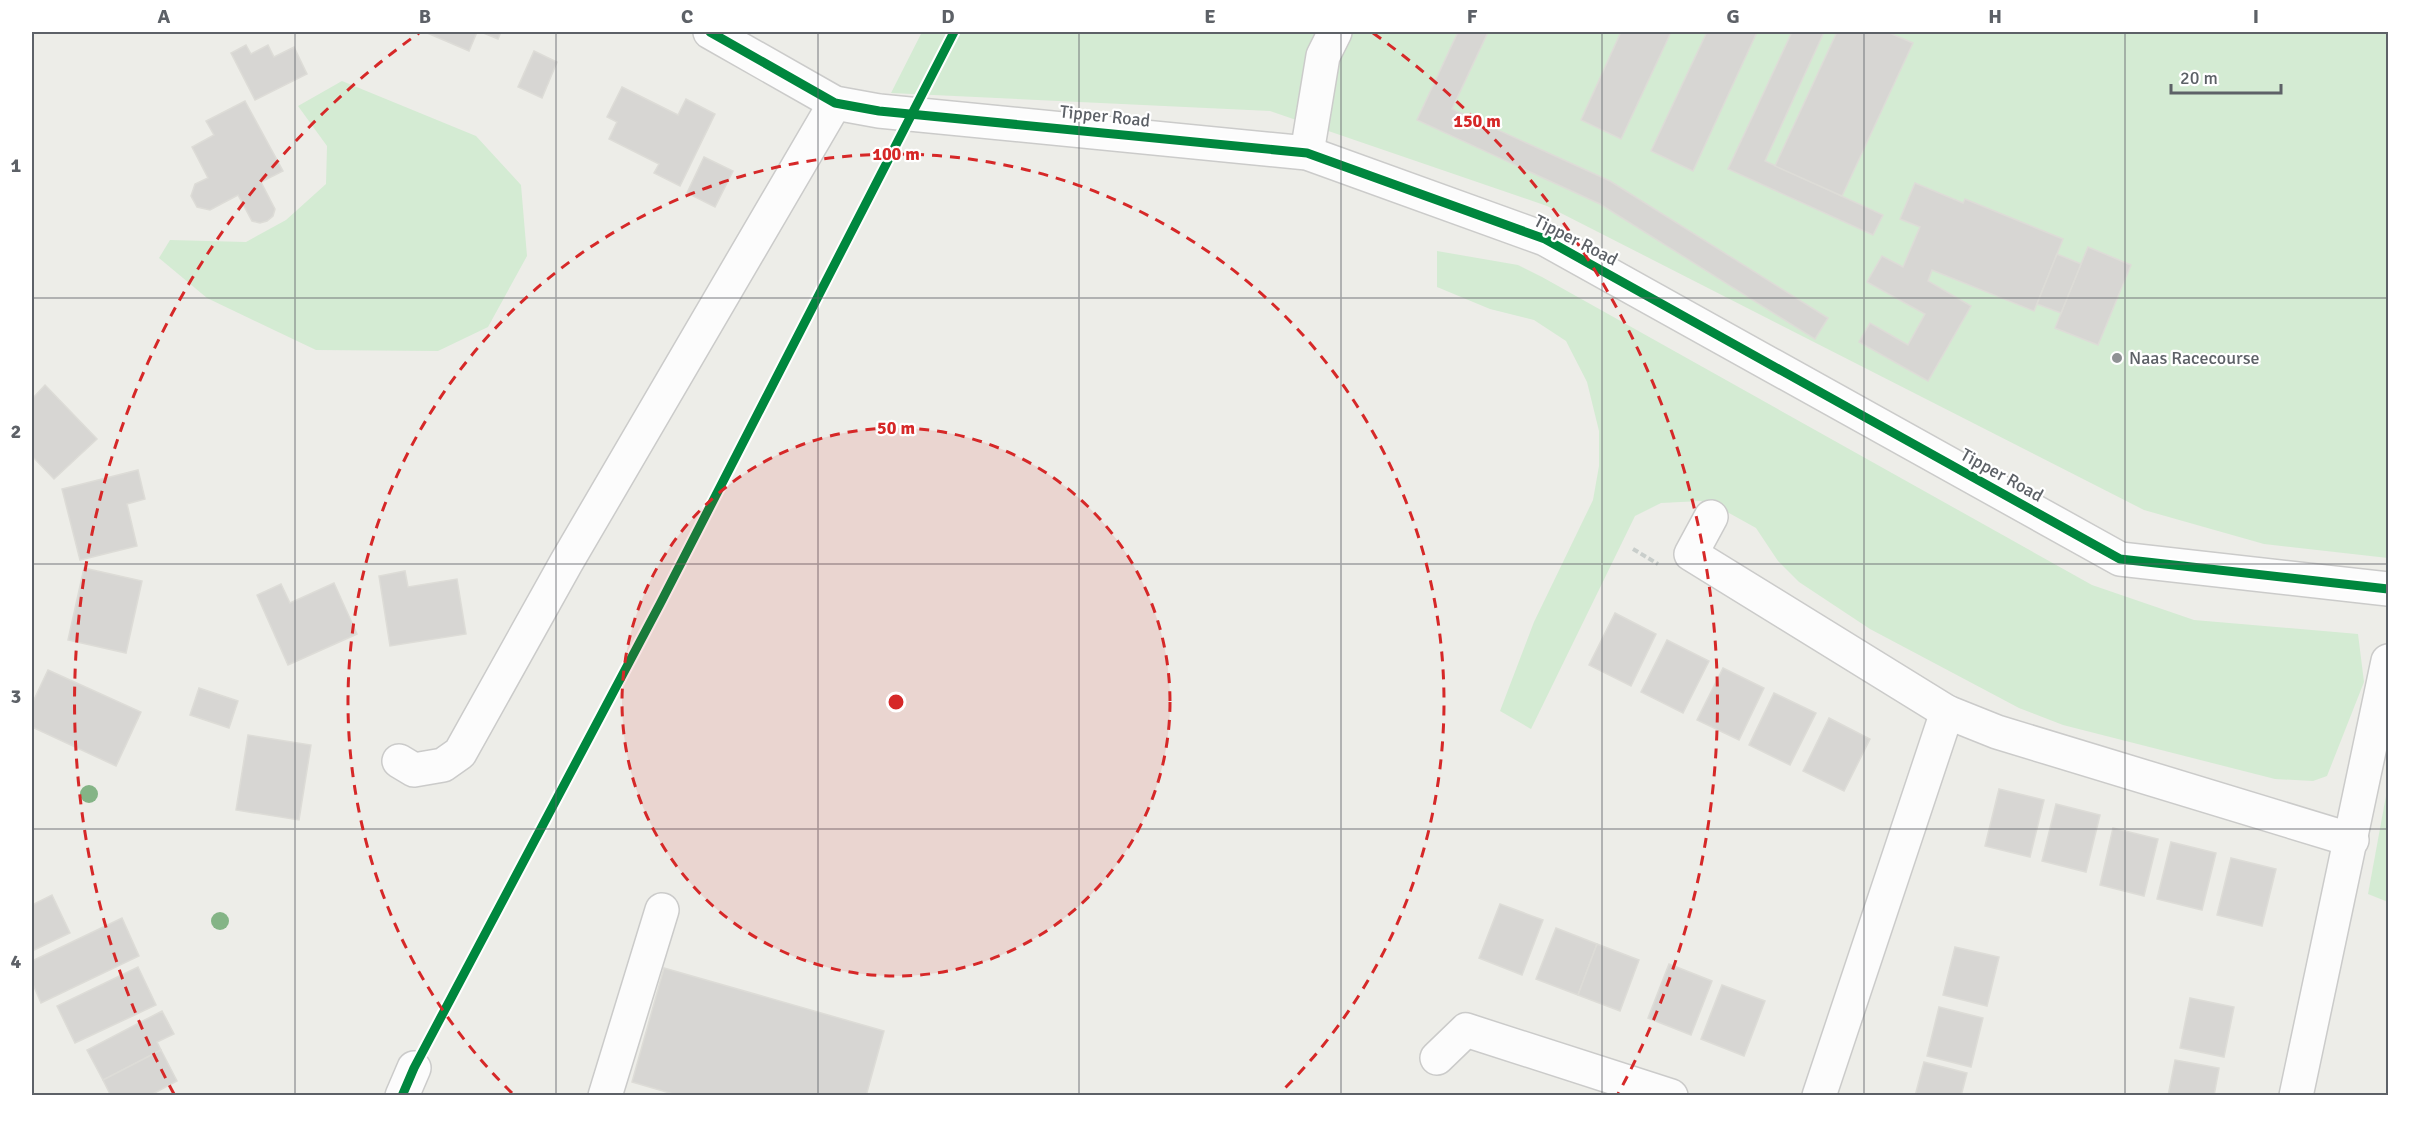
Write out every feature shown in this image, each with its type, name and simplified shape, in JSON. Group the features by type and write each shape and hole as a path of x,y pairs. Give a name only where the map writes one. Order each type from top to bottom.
{"street":[{"name":"Tipper Road","path":"710,32 835,103 879,111 1307,153 1545,239 2120,559 2388,589"},
{"path":"1307,153 1323,56 1335,32"},
{"path":"399,760 414,770 443,765 460,753 566,563 835,103"},
{"path":"1711,517 1691,554 1947,712 1997,732 2352,840"},
{"path":"2296,1095 2352,840 2388,661"},
{"path":"1819,1095 1947,712"},
{"path":"605,1095 662,910"},
{"path":"1437,1058 1466,1030 1671,1095"}],"green space":[{"name":"Naas Racecourse","path":"922,32 2388,32 2388,558 2264,544 2144,510 1547,206 1270,111 891,93"},
{"path":"342,81 476,136 521,185 527,256 488,327 438,351 316,350 207,298 159,258 170,240 246,242 286,220 326,184 327,146 298,106"},
{"path":"1437,251 1518,265 1542,277 2092,585 2194,620 2358,634 2364,682 2327,776 2313,781 2275,779 2063,725 2019,708 1870,629 1799,582 1778,561 1756,528 1701,501 1661,503 1635,516 1531,729 1500,711 1534,622 1593,500 1599,466 1599,431 1587,382 1566,341 1534,320 1490,309 1437,287"},
{"path":"2388,785 2388,902 2368,894"}],"building":[{"path":"425,32 477,32 469,51"},
{"path":"481,32 501,32 498,39"},
{"path":"1458,32 1488,32 1452,109 1610,181 1828,318 1815,339 1600,204 1417,120"},
{"path":"1621,32 1671,32 1621,139 1581,120"},
{"path":"1707,32 1757,32 1693,171 1651,151"},
{"path":"1792,32 1824,32 1765,161 1883,215 1873,235 1728,169"},
{"path":"1837,32 1887,32 1913,43 1842,196 1775,166"},
{"path":"246,45 251,54 268,45 274,57 294,47 307,74 255,100 231,53"},
{"path":"534,51 557,62 542,98 518,87"},
{"path":"622,87 678,115 686,99 715,114 680,186 654,173 659,164 609,139 617,122 607,117"},
{"path":"245,101 283,171 261,182 275,209 273,216 260,223 252,221 238,195 210,210 197,207 191,196 195,184 208,178 192,147 214,135 206,121"},
{"path":"704,157 733,171 715,207 687,193"},
{"path":"1915,183 1963,203 1965,199 2063,239 2034,311 1932,270 1928,281 1971,306 1928,381 1859,342 1870,323 1908,345 1925,314 1867,282 1882,256 1903,267 1920,227 1900,219"},
{"path":"2088,247 2131,265 2098,345 2055,328"},
{"path":"2057,254 2081,264 2061,313 2037,304"},
{"path":"45,385 97,439 54,479 32,456 32,399"},
{"path":"138,470 145,499 127,504 137,546 80,560 62,489"},
{"path":"84,568 142,581 126,653 68,640"},
{"path":"405,571 408,587 457,579 466,634 390,646 379,576"},
{"path":"334,583 357,634 288,665 257,595 281,584 290,603"},
{"path":"1615,613 1656,634 1631,686 1589,665"},
{"path":"1667,640 1709,661 1683,713 1641,692"},
{"path":"1723,668 1764,688 1739,740 1697,720"},
{"path":"48,670 141,712 116,766 32,727 32,704"},
{"path":"199,688 238,701 229,728 190,715"},
{"path":"1774,693 1816,713 1790,765 1749,745"},
{"path":"1829,718 1870,739 1844,791 1803,771"},
{"path":"248,735 311,745 299,820 236,810"},
{"path":"1999,789 2044,800 2030,857 1985,846"},
{"path":"2056,804 2100,815 2086,872 2042,861"},
{"path":"2113,828 2158,839 2144,896 2100,885"},
{"path":"2171,842 2216,853 2202,910 2157,899"},
{"path":"2231,858 2276,869 2262,926 2217,915"},
{"path":"52,895 70,933 32,951 32,905"},
{"path":"1500,904 1543,920 1522,975 1479,958"},
{"path":"122,918 139,956 41,1003 32,982 32,961"},
{"path":"1556,928 1597,944 1578,995 1536,979"},
{"path":"1597,944 1639,960 1620,1011 1578,995"},
{"path":"1955,947 1999,957 1987,1006 1943,995"},
{"path":"1669,964 1712,981 1691,1035 1648,1018"},
{"path":"138,967 156,1005 75,1043 57,1006"},
{"path":"664,968 884,1031 866,1096 680,1096 632,1082"},
{"path":"1722,985 1765,1001 1744,1056 1701,1039"},
{"path":"2190,998 2234,1007 2224,1057 2180,1048"},
{"path":"1939,1007 1983,1018 1971,1067 1927,1056"},
{"path":"162,1011 174,1034 157,1042 161,1050 103,1080 87,1050"},
{"path":"161,1050 177,1081 149,1096 111,1096 103,1080"},
{"path":"2175,1060 2219,1068 2214,1096 2168,1096"},
{"path":"1924,1062 1967,1073 1961,1096 1915,1096"}],"cycle path":[{"path":"710,32 835,103 879,111 1307,153 1545,239 2120,559 2388,589"},
{"path":"402,1096 414,1068 660,604 954,32"}],"place":[{"name":"Naas Racecourse","path":"2117,358"}]}
